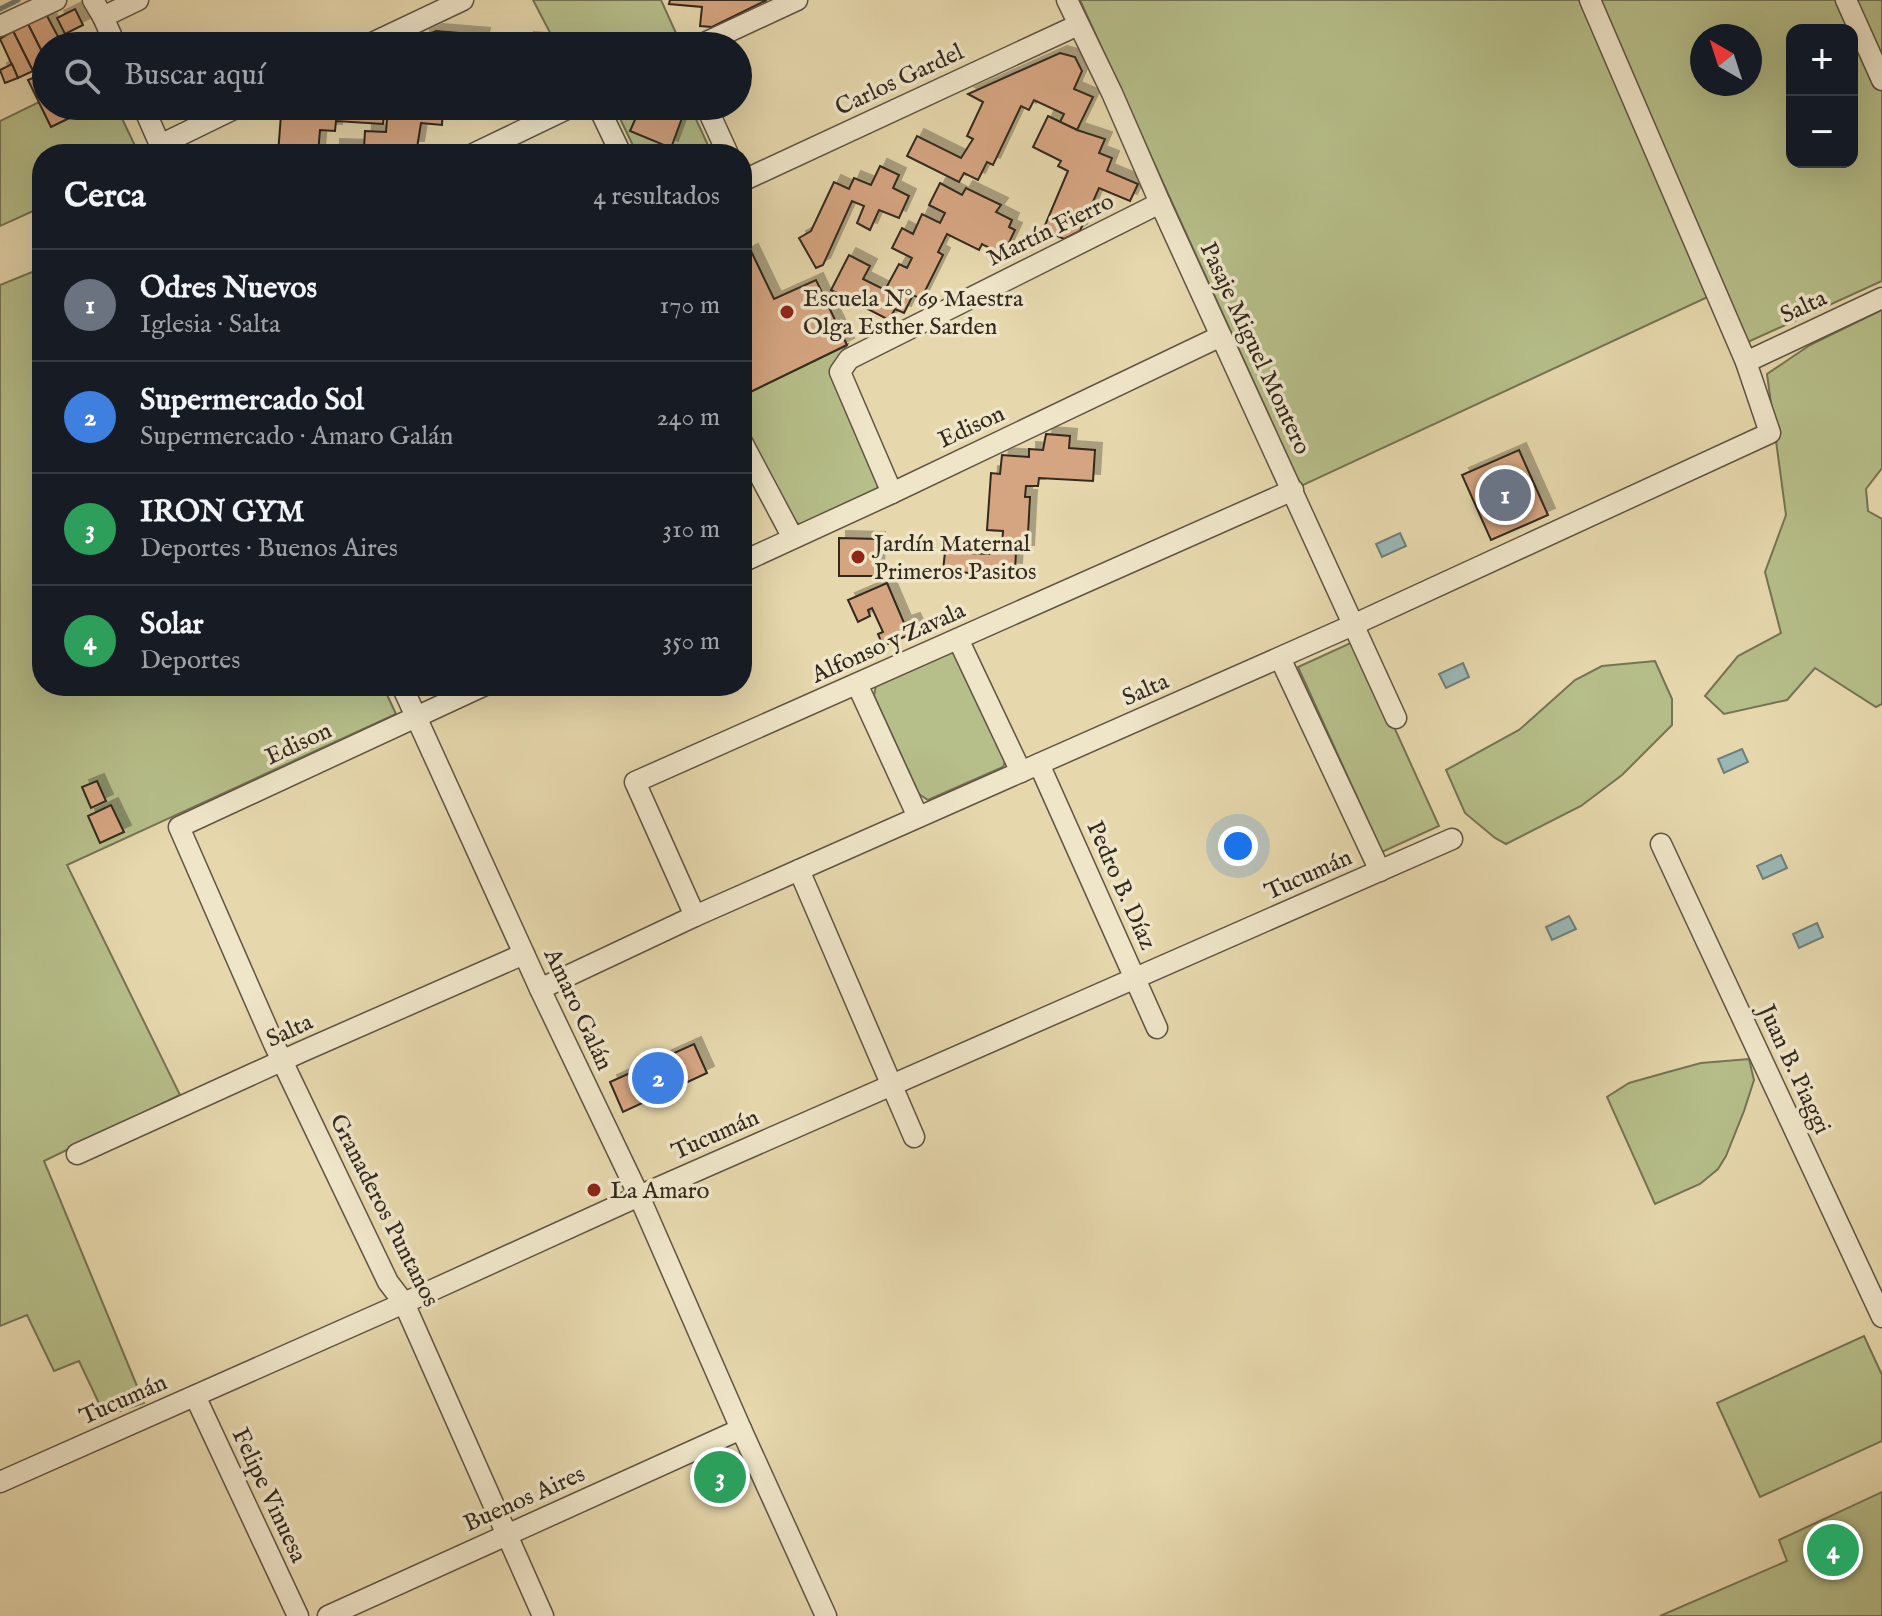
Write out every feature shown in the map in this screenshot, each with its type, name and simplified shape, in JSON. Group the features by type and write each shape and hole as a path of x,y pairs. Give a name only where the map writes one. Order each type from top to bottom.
{"street":[{"path":"0,26 56,0"},
{"path":"109,32 98,8 138,0"},
{"path":"396,32 463,0"},
{"path":"728,32 797,0"},
{"name":"Pasaje Miguel Montero","path":"1067,0 1396,718"},
{"path":"1590,0 1746,362"},
{"path":"1846,0 1882,80"},
{"name":"Carlos Gardel","path":"752,176 1078,25"},
{"path":"149,120 160,144"},
{"path":"171,144 215,120"},
{"path":"494,144 544,120"},
{"path":"605,120 616,144"},
{"path":"712,120 723,144"},
{"name":"Martín Fierro","path":"892,493 840,372 849,359 1160,203"},
{"name":"Salta","path":"540,989 695,916 1280,658 1770,433 1746,362 1882,298"},
{"name":"Edison","path":"752,557 1221,336"},
{"path":"752,461 793,538"},
{"name":"Alfonso y Zavala","path":"695,916 635,782 1293,490"},
{"name":"Pedro B. Díaz","path":"958,639 1030,768 1157,1028"},
{"path":"1280,658 1380,871"},
{"path":"857,684 918,817"},
{"name":"Amaro Galán","path":"406,696 540,989 639,1196 826,1616"},
{"name":"Edison","path":"179,827 462,696"},
{"name":"Granaderos Puntanos","path":"179,827 283,1062 388,1282 404,1303 543,1616"},
{"name":"Tucumán","path":"0,1482 639,1196 1452,839"},
{"name":"Juan B. Piaggi","path":"1661,844 1882,1317"},
{"path":"799,870 914,1137"},
{"name":"Salta","path":"77,1154 524,954"},
{"name":"Felipe Vinuesa","path":"195,1396 298,1616"},
{"name":"Buenos Aires","path":"328,1616 741,1429"}],"green space":[{"path":"533,0 661,0 675,32 550,32"},
{"path":"1080,0 1584,0 1712,295 1301,486"},
{"path":"1599,0 1882,0 1882,281 1748,342"},
{"path":"32,105 32,120 48,120 51,127 65,120 123,120 134,144 32,144 32,212 0,226 0,121"},
{"path":"621,120 696,120 707,144 632,144"},
{"path":"32,272 32,696 388,696 396,714 67,865 180,1095 44,1161 144,1403 105,1416 79,1361 54,1371 27,1315 0,1326 0,285"},
{"path":"1882,310 1882,468 1866,489 1868,511 1882,519 1882,704 1876,707 1815,668 1787,700 1724,714 1705,696 1738,656 1781,633 1765,572 1786,515 1767,374 1810,345"},
{"path":"847,345 830,373 879,483 876,491 804,525 792,522 752,444 752,391"},
{"path":"1355,641 1439,826 1382,852 1298,667"},
{"path":"946,650 961,655 1007,756 1003,767 928,800 919,794 874,696 876,684"},
{"path":"1655,661 1672,699 1672,725 1622,775 1581,806 1506,844 1465,813 1446,770 1519,730 1575,680 1602,666"},
{"path":"1749,1059 1754,1080 1726,1156 1718,1169 1700,1184 1655,1204 1607,1097 1629,1083 1701,1063"},
{"path":"1864,1336 1882,1375 1882,1441 1760,1497 1717,1403"},
{"path":"1882,1492 1882,1616 1660,1616 1787,1561 1779,1540"}],"water":[{"path":"1400,533 1406,546 1382,557 1376,544"},
{"path":"1463,663 1469,677 1446,688 1439,674"},
{"path":"1742,749 1748,762 1724,773 1718,759"},
{"path":"1781,855 1787,868 1763,879 1757,866"},
{"path":"1569,916 1576,929 1552,940 1546,927"},
{"path":"1817,923 1823,937 1799,948 1793,934"}],"building":[{"path":"670,0 767,0 712,27 700,26 702,7 669,4"},
{"path":"75,9 83,25 64,32 57,18"},
{"path":"46,14 56,32 32,32 28,24"},
{"path":"28,24 32,32 32,69 13,31"},
{"path":"13,31 32,71 18,78 0,39"},
{"path":"1060,53 1075,57 1082,71 1074,89 1093,97 1077,130 1060,122 1064,114 1034,100 1029,110 1021,106 993,165 987,162 978,180 964,173 959,182 907,156 917,136 961,158 973,139 967,136 983,102 968,94"},
{"path":"12,64 18,78 5,83 0,70"},
{"path":"1048,116 1105,139 1099,153 1112,158 1107,171 1138,184 1130,201 1099,188 1080,231 1064,239 1043,230 1068,171 1058,166 1061,161 1033,147"},
{"path":"48,120 65,120 51,127"},
{"path":"281,120 383,120 383,124 336,121 335,131 320,130 319,144 279,144"},
{"path":"387,120 442,120 442,125 421,123 418,144 364,144 365,131 386,132"},
{"path":"635,120 681,120 672,144 661,144 630,131"},
{"path":"880,166 899,175 893,188 909,196 899,218 879,210 870,230 857,223 864,206 852,201 823,265 816,268 799,238 811,231 834,182 849,189 854,178 871,185"},
{"path":"940,183 962,195 966,188 1001,205 996,212 1012,220 1009,227 1015,230 1003,255 982,244 979,250 947,234 938,252 943,255 921,299 913,295 904,313 895,309 889,320 831,290 849,255 870,266 863,279 885,290 899,264 907,268 912,258 892,248 902,228 913,234 922,214 940,223 945,213 929,205"},
{"name":"Escuela N° 69 Maestra Olga Esther Sarden","path":"752,253 774,299 816,280 847,345 752,391"},
{"path":"1046,434 1070,436 1069,448 1095,450 1093,481 1039,478 1038,486 1026,486 1025,497 1030,497 1027,552 1016,552 1015,570 1000,569 999,575 943,571 945,552 989,554 990,546 1002,546 1003,531 987,530 991,473 1000,474 1002,455 1029,457 1029,449 1043,450"},
{"path":"1519,450 1548,515 1491,540 1462,475"},
{"name":"Jardín Maternal Primeros Pasitos","path":"839,538 878,539 877,576 839,576"},
{"path":"887,583 904,623 913,620 918,631 883,646 878,634 883,632 872,608 868,610 870,616 858,622 848,600"},
{"path":"97,781 106,801 91,808 82,787"},
{"path":"111,805 124,832 100,843 88,816"},
{"path":"694,1044 707,1073 623,1112 610,1082"}],"waterway":[{"path":"0,9 18,0"}],"place":[{"name":"Escuela N° 69 Maestra Olga Esther Sarden","path":"787,312"},
{"name":"Odres Nuevos","path":"1505,495"},
{"name":"Jardín Maternal Primeros Pasitos","path":"858,557"},
{"name":"Supermercado Sol","path":"658,1078"},
{"name":"La Amaro","path":"594,1190"},
{"name":"IRON GYM","path":"720,1477"},
{"name":"Solar","path":"1833,1550"}]}
